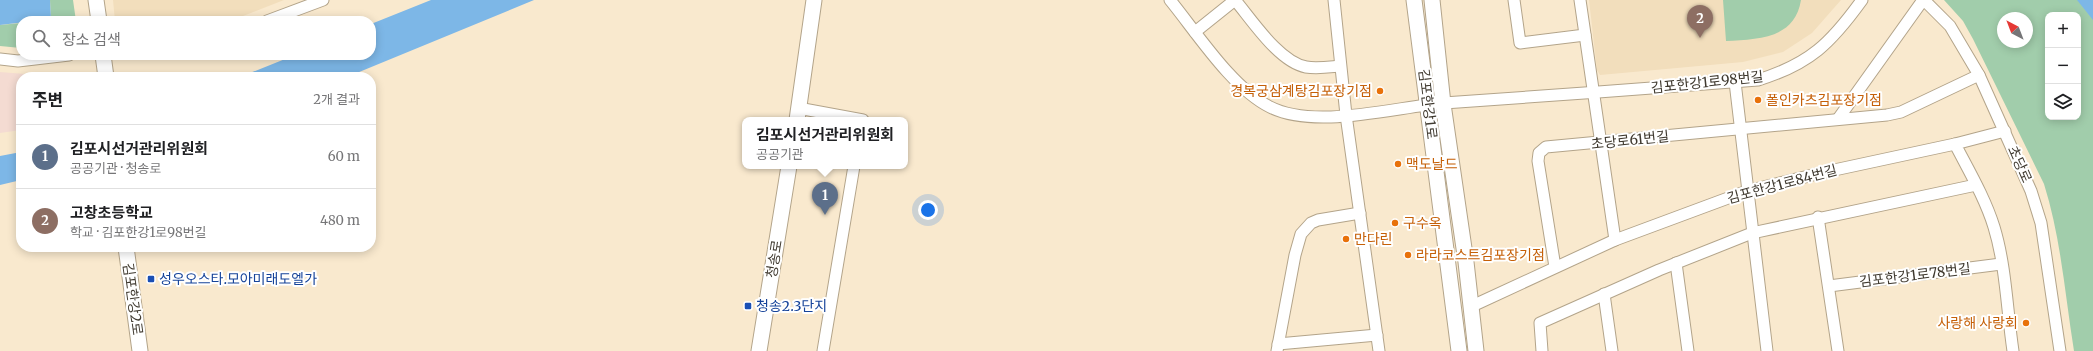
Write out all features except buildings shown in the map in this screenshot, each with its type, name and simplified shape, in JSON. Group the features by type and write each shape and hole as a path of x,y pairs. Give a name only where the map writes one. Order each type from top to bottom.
{"street":[{"path":"96,0 98,16"},
{"path":"281,16 323,0"},
{"path":"814,0 797,116 814,117"},
{"name":"김포한강1로98번길","path":"1170,0 1195,32 1245,90 1271,108 1305,117 1346,115 1435,104 1758,80 1778,74 1804,62 1817,52 1842,27 1862,0"},
{"path":"1195,32 1235,0 1277,49 1294,64 1320,68 1340,66"},
{"path":"1334,0 1346,115 1379,351"},
{"name":"김포한강1로","path":"1414,0 1435,104 1456,188 1476,351"},
{"name":"김포한강1로","path":"1432,0 1435,104 1459,351"},
{"path":"1514,0 1520,43 1585,35"},
{"path":"1580,0 1615,240"},
{"path":"1838,119 1924,0"},
{"name":"초당로","path":"1924,0 1950,26 1979,76 2031,191 2041,223 2060,351"},
{"path":"0,59 18,61 26,60"},
{"path":"104,60 105,72"},
{"name":"초당로61번길","path":"1555,267 1538,160 1539,153 1546,147 1887,115 1901,112 1979,76"},
{"path":"1735,82 1767,351"},
{"path":"2005,132 1955,144 1976,185 1994,227 2001,264 2013,351"},
{"name":"김포한강1로84번길","path":"1470,307 1615,240 1747,191 1819,173 1955,144"},
{"name":"청송로","path":"754,351 784,169"},
{"name":"청송로","path":"758,351 788,169"},
{"path":"823,351 853,169"},
{"path":"1542,351 1540,323 1676,263 1752,233 1818,217 1976,185"},
{"path":"1360,213 1318,220 1311,223 1301,234 1295,255 1277,348 1377,335"},
{"path":"1818,217 1838,351"},
{"name":"김포한강2로","path":"127,252 140,351"},
{"path":"1676,263 1688,351"},
{"name":"김포한강1로78번길","path":"1829,286 2001,264"},
{"path":"1604,294 1612,351"}],"shaded area":[{"path":"113,0 284,0 243,16 115,16"},
{"path":"1589,0 1841,0 1812,33 1783,52 1743,62 1600,75 1597,70"},
{"path":"0,72 16,73 16,131 0,133"}],"green space":[{"path":"50,0 73,0 75,16 51,16"},
{"path":"1723,0 1801,0 1797,13 1791,23 1783,30 1762,37 1726,41"},
{"path":"1944,0 2093,0 2093,351 2074,351 2059,246 2044,184 1963,21"},
{"path":"16,23 16,48 0,46 0,25"}],"water":[{"path":"0,0 50,0 51,16 16,16 16,23 0,25"},
{"path":"431,0 534,0 359,72 252,72 282,60 376,60 376,22"},
{"path":"2077,0 2093,0 2093,20"},
{"path":"16,153 16,181 0,185 0,156"}],"place":[{"name":"고창초등학교","path":"1700,38"},
{"name":"경복궁삼계탕김포장기점","path":"1380,91"},
{"name":"폴인카츠김포장기점","path":"1758,100"},
{"name":"맥도날드","path":"1398,164"},
{"name":"김포시선거관리위원회","path":"825,215"},
{"name":"구수옥","path":"1395,223"},
{"name":"만다린","path":"1346,239"},
{"name":"라라코스트김포장기점","path":"1408,255"},
{"name":"성우오스타.모아미래도엘가","path":"151,279"},
{"name":"청송2.3단지","path":"748,306"},
{"name":"사랑해 사랑회","path":"2026,323"}]}
